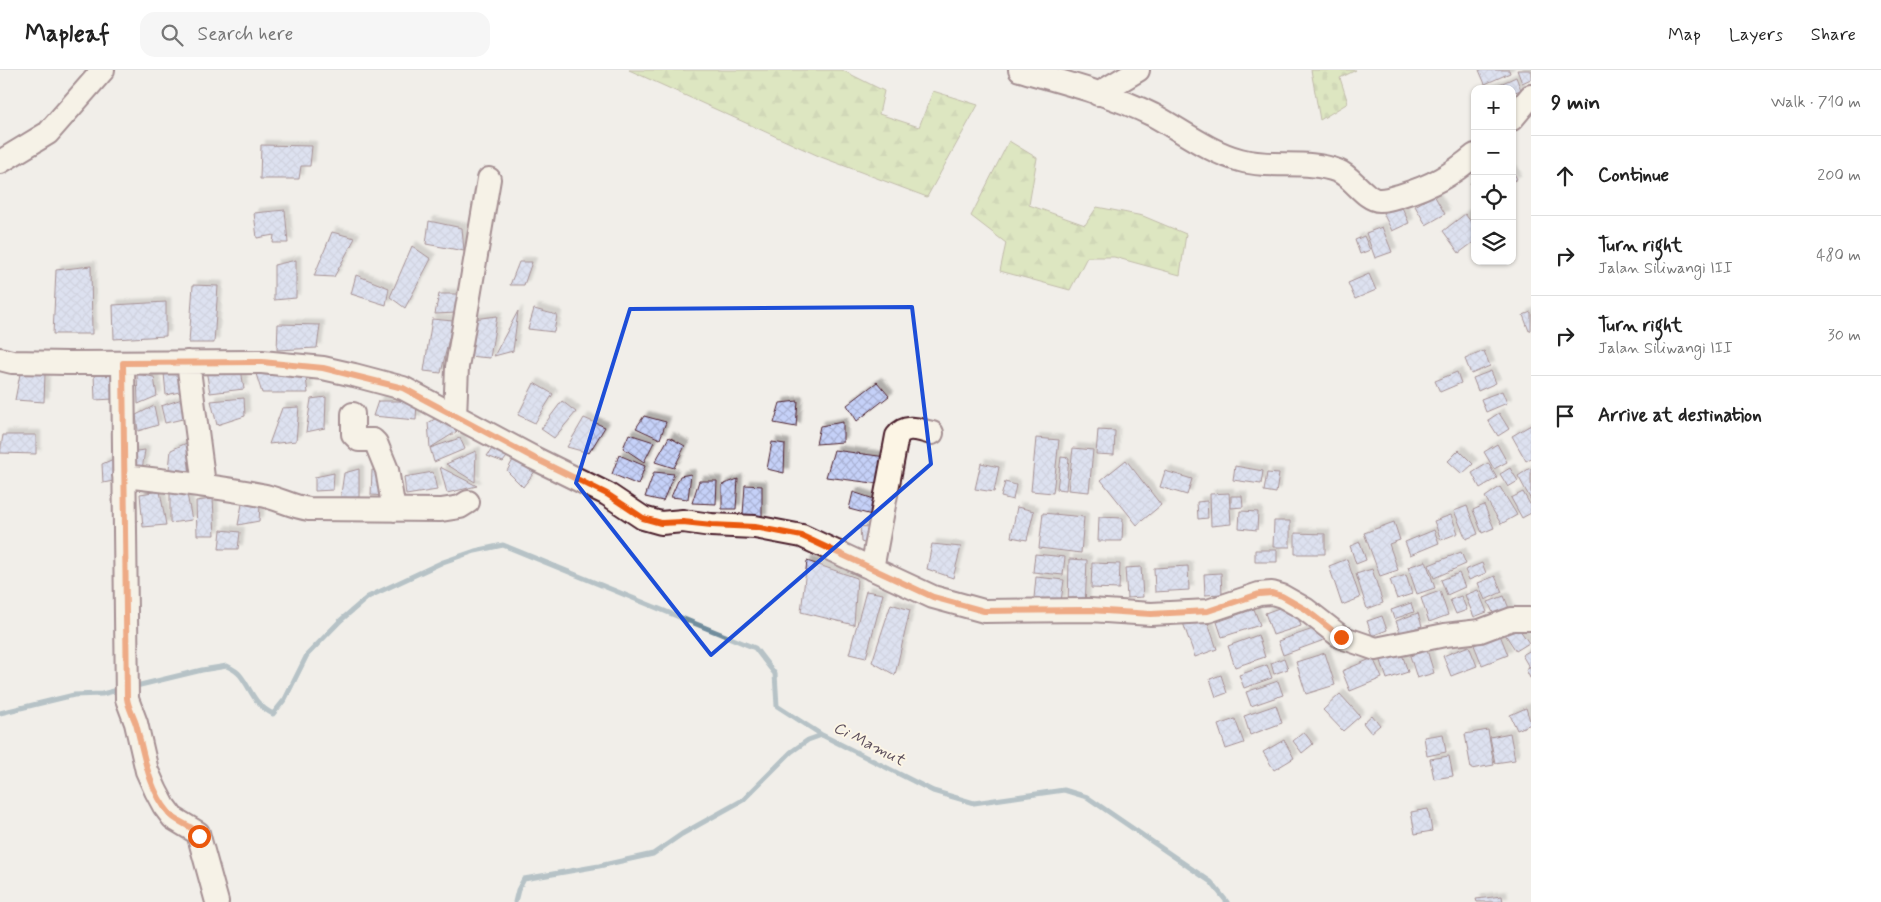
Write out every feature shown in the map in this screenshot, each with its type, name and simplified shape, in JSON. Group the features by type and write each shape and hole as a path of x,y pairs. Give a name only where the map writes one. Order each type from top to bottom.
{"street":[{"path":"0,162 48,132 103,70"},
{"path":"1020,70 1098,94 1151,115 1223,154 1241,161 1264,165 1314,165 1339,171 1378,201 1426,188 1454,172 1471,158"},
{"path":"1098,94 1138,70"},
{"path":"1516,114 1531,96"},
{"path":"455,416 457,367 489,179"},
{"path":"0,359 12,362 262,362 323,368 403,388 534,458 607,494 643,518 661,523 683,522 755,527 802,536 933,597 984,611 1090,610 1151,614 1208,611 1259,594 1272,593 1282,596 1305,609 1341,637 1376,649 1445,635 1480,631 1512,619 1531,619"},
{"path":"188,362 204,485"},
{"path":"123,363 126,687 128,703 134,717 151,782 169,813 198,833 217,902"},
{"path":"353,414 353,434 359,440 373,440 376,444 387,470 394,510"},
{"path":"872,569 897,436 901,431 910,428 932,433"},
{"path":"124,476 204,485 278,498 302,508 450,509 460,507 468,502"}],"highlighted area":[{"path":"912,307 931,464 711,655 576,483 630,309"}],"green space":[{"path":"629,70 842,70 884,91 879,114 919,127 933,91 978,105 927,197 821,157"},
{"path":"1311,70 1356,70 1340,78 1348,103 1320,120"},
{"path":"1009,141 1037,158 1029,205 1085,225 1097,207 1143,216 1186,234 1180,275 1114,257 1087,257 1070,290 1000,271 1006,243 971,216"}],"building":[{"path":"1479,70 1509,70 1510,73 1485,84"},
{"path":"1517,70 1531,70 1531,79 1522,83"},
{"path":"1516,77 1521,90 1516,92 1516,85 1498,85"},
{"path":"261,145 312,146 310,166 301,166 299,179 260,179"},
{"path":"1434,195 1445,214 1426,225 1415,206"},
{"path":"1401,205 1409,223 1392,231 1383,213"},
{"path":"285,210 288,243 273,243 274,235 257,238 254,213"},
{"path":"1465,214 1471,222 1471,244 1459,253 1443,231"},
{"path":"429,221 462,228 464,251 426,244"},
{"path":"1382,227 1392,252 1375,258 1366,233"},
{"path":"332,232 355,238 334,277 314,276"},
{"path":"1364,236 1370,250 1360,254 1355,240"},
{"path":"412,246 431,259 405,308 390,297"},
{"path":"296,260 296,298 274,300 274,265"},
{"path":"519,262 532,262 524,285 510,285"},
{"path":"91,266 92,334 53,334 56,270"},
{"path":"1369,274 1376,290 1355,299 1348,283"},
{"path":"356,275 389,288 386,305 351,294"},
{"path":"193,285 218,286 214,343 189,343"},
{"path":"439,294 461,294 457,313 435,314"},
{"path":"166,302 166,336 114,339 113,305"},
{"path":"534,309 557,315 554,332 528,329"},
{"path":"518,311 513,351 494,356"},
{"path":"1531,312 1531,330 1529,331 1523,315"},
{"path":"497,316 490,358 467,356 473,319"},
{"path":"432,319 453,321 441,373 424,371"},
{"path":"278,324 320,325 317,348 277,350"},
{"path":"1484,351 1490,366 1471,374 1465,359"},
{"path":"241,369 244,389 210,393 206,370"},
{"path":"182,370 184,391 166,395 164,373"},
{"path":"113,371 114,399 95,400 94,374"},
{"path":"1491,371 1496,383 1478,391 1473,378"},
{"path":"1457,372 1461,383 1440,392 1435,381"},
{"path":"20,374 45,374 44,402 15,400"},
{"path":"137,374 154,377 157,396 138,404"},
{"path":"256,374 306,378 308,393 262,393"},
{"path":"877,382 889,396 857,421 847,405"},
{"path":"534,383 553,394 535,423 518,415"},
{"path":"1502,391 1507,403 1486,412 1481,399"},
{"path":"326,397 325,428 306,432 311,399"},
{"path":"185,398 187,418 165,423 161,406"},
{"path":"244,398 245,416 217,425 211,401"},
{"path":"378,401 417,401 416,420 373,416"},
{"path":"562,401 576,412 554,438 541,429"},
{"path":"798,401 796,427 774,423 780,403"},
{"path":"154,406 158,425 138,431 136,415"},
{"path":"299,407 296,441 269,444 282,408"},
{"path":"1499,413 1509,429 1498,436 1488,420"},
{"path":"440,416 459,430 430,448 428,423"},
{"path":"644,416 666,422 660,439 636,428"},
{"path":"584,418 605,427 589,453 567,447"},
{"path":"843,422 843,442 816,444 820,426"},
{"path":"1531,425 1531,458 1526,461 1512,436"},
{"path":"1098,430 1115,431 1114,455 1096,454"},
{"path":"629,434 654,442 644,462 623,448"},
{"path":"3,435 36,435 36,454 0,453"},
{"path":"669,437 685,446 674,468 655,462"},
{"path":"460,438 465,449 434,462 430,448"},
{"path":"1036,438 1059,440 1053,493 1031,491"},
{"path":"191,441 191,471 169,469 171,450"},
{"path":"772,442 785,444 784,473 767,469"},
{"path":"496,443 510,453 503,462 487,456"},
{"path":"1497,444 1507,462 1494,469 1484,452"},
{"path":"1073,448 1093,450 1089,492 1068,490"},
{"path":"145,450 142,470 131,470 128,452"},
{"path":"834,450 886,457 881,484 826,477"},
{"path":"1459,450 1473,464 1462,474 1448,461"},
{"path":"476,451 475,482 446,464"},
{"path":"619,455 645,466 638,485 612,474"},
{"path":"515,456 536,470 523,487 507,471"},
{"path":"118,457 119,480 103,483 102,464"},
{"path":"1061,457 1069,458 1066,490 1057,489"},
{"path":"1126,460 1161,505 1137,525 1101,480"},
{"path":"981,463 999,467 994,492 975,489"},
{"path":"1488,463 1497,478 1480,488 1472,473"},
{"path":"1235,466 1263,471 1261,484 1233,480"},
{"path":"440,467 477,486 447,493"},
{"path":"1510,468 1518,481 1508,487 1500,474"},
{"path":"1530,468 1531,470 1531,500 1518,476"},
{"path":"359,469 359,497 340,501 344,473"},
{"path":"372,470 382,472 386,496 371,495"},
{"path":"1165,471 1192,479 1187,495 1160,487"},
{"path":"433,472 437,490 406,495 404,477"},
{"path":"654,472 674,474 663,501 645,497"},
{"path":"334,473 333,490 315,491 315,477"},
{"path":"1267,473 1279,474 1276,493 1264,491"},
{"path":"691,474 688,499 671,497 680,476"},
{"path":"738,479 736,509 722,509 722,485"},
{"path":"699,481 717,481 716,504 692,503"},
{"path":"1005,482 1016,485 1013,500 1001,497"},
{"path":"745,485 762,486 762,519 743,515"},
{"path":"1500,487 1517,515 1501,524 1485,497"},
{"path":"170,489 186,489 192,520 170,523"},
{"path":"160,491 166,525 143,527 140,494"},
{"path":"853,492 874,499 872,515 849,509"},
{"path":"1523,492 1531,506 1531,513 1522,518 1511,498"},
{"path":"1229,493 1231,524 1211,526 1210,494"},
{"path":"1231,496 1242,496 1243,507 1231,508"},
{"path":"213,499 215,535 197,535 196,501"},
{"path":"243,499 260,505 259,521 238,525"},
{"path":"1207,501 1208,518 1198,519 1197,502"},
{"path":"1484,505 1494,528 1482,533 1473,510"},
{"path":"1467,506 1478,534 1466,539 1454,511"},
{"path":"1017,507 1034,511 1027,540 1011,537"},
{"path":"1240,511 1258,512 1257,530 1239,528"},
{"path":"1043,513 1084,517 1081,553 1039,548"},
{"path":"1451,515 1458,533 1441,540 1434,521"},
{"path":"1099,517 1123,518 1122,541 1098,541"},
{"path":"1274,521 1290,521 1290,547 1273,547"},
{"path":"1394,522 1400,540 1389,544 1398,570 1380,576 1364,533"},
{"path":"860,526 867,527 874,532 873,546 861,542"},
{"path":"221,530 240,532 238,549 219,549"},
{"path":"1434,530 1439,543 1410,555 1405,542"},
{"path":"1295,533 1325,534 1325,554 1295,554"},
{"path":"1360,542 1366,560 1356,564 1350,546"},
{"path":"932,544 961,547 953,578 927,569"},
{"path":"1255,550 1277,550 1277,562 1255,562"},
{"path":"1461,552 1466,564 1434,578 1429,565"},
{"path":"1035,554 1065,557 1063,575 1033,572"},
{"path":"1069,559 1087,560 1085,608 1068,608"},
{"path":"1347,559 1360,598 1342,605 1329,566"},
{"path":"807,561 857,578 854,625 801,612"},
{"path":"1426,561 1435,588 1417,594 1408,567"},
{"path":"1092,563 1120,564 1119,589 1091,588"},
{"path":"1482,563 1486,573 1469,580 1465,570"},
{"path":"1188,566 1189,590 1155,592 1154,568"},
{"path":"1141,567 1143,597 1127,598 1125,568"},
{"path":"1372,569 1383,603 1367,609 1356,574"},
{"path":"1221,573 1222,594 1205,595 1204,574"},
{"path":"1459,573 1465,587 1447,595 1441,580"},
{"path":"1406,575 1412,594 1397,599 1390,580"},
{"path":"1495,576 1502,592 1485,600 1478,583"},
{"path":"1036,577 1064,580 1061,601 1034,598"},
{"path":"1478,590 1487,612 1474,617 1465,595"},
{"path":"866,591 883,594 866,658 849,654"},
{"path":"1440,591 1448,615 1429,622 1421,598"},
{"path":"1461,596 1467,610 1456,614 1450,600"},
{"path":"1504,596 1510,611 1495,617 1488,602"},
{"path":"1293,603 1301,626 1273,635 1265,613"},
{"path":"1411,603 1414,612 1394,619 1391,610"},
{"path":"891,604 910,610 895,675 872,662"},
{"path":"1254,609 1260,625 1222,637 1217,622"},
{"path":"1204,612 1217,649 1195,657 1182,620"},
{"path":"1418,613 1422,626 1400,633 1396,621"},
{"path":"1382,616 1387,630 1372,636 1367,621"},
{"path":"1515,623 1529,643 1516,651 1503,631"},
{"path":"1319,627 1324,640 1283,655 1278,641"},
{"path":"1258,635 1265,657 1235,667 1228,646"},
{"path":"1500,635 1508,655 1482,665 1474,645"},
{"path":"1469,646 1477,666 1451,676 1443,656"},
{"path":"1427,650 1434,673 1417,678 1410,656"},
{"path":"1531,650 1531,666 1529,667 1522,655"},
{"path":"1401,651 1408,672 1387,679 1380,658"},
{"path":"1325,653 1335,685 1306,694 1296,662"},
{"path":"1284,658 1288,669 1274,674 1271,663"},
{"path":"1373,658 1382,678 1350,691 1342,671"},
{"path":"1267,665 1272,678 1244,688 1239,675"},
{"path":"1531,667 1531,678 1530,678 1526,670"},
{"path":"1221,675 1227,693 1216,697 1210,679"},
{"path":"1278,681 1283,695 1251,706 1246,692"},
{"path":"1340,694 1360,716 1343,731 1323,710"},
{"path":"1276,705 1282,723 1250,735 1244,716"},
{"path":"1526,708 1531,724 1517,730 1510,715"},
{"path":"1372,715 1380,725 1371,733 1363,723"},
{"path":"1235,719 1244,743 1226,749 1218,725"},
{"path":"1488,730 1494,765 1471,769 1465,734"},
{"path":"1304,732 1313,744 1302,753 1293,741"},
{"path":"1510,733 1515,760 1495,763 1490,737"},
{"path":"1443,734 1446,752 1427,756 1424,737"},
{"path":"1284,740 1294,758 1274,770 1263,752"},
{"path":"1449,756 1453,776 1434,779 1430,759"},
{"path":"1428,809 1432,831 1415,834 1411,812"},
{"path":"1502,896 1503,902 1477,902 1476,899"}],"waterway":[{"path":"132,687 227,666 239,674 261,706 273,714 285,699 307,655 341,620 368,597 443,562 475,551 503,545 755,648 775,674 777,706 822,735"},
{"path":"0,713 74,695 102,694 122,689"},
{"name":"Ci Mamut","path":"515,902 518,890 524,879 599,866 653,854 682,834 743,800 791,752 808,740 822,735 933,791 974,803 1064,790 1087,797 1211,882 1227,902"}],"route":[{"path":"199,836 198,833 169,813 151,782 136,723 127,698 125,681 123,363 179,361 262,362 323,368 403,388 534,458 607,494 643,518 661,523 683,522 755,527 802,536 933,597 984,611 1090,610 1151,614 1208,611 1259,594 1272,593 1282,596 1305,609 1341,637"}]}
